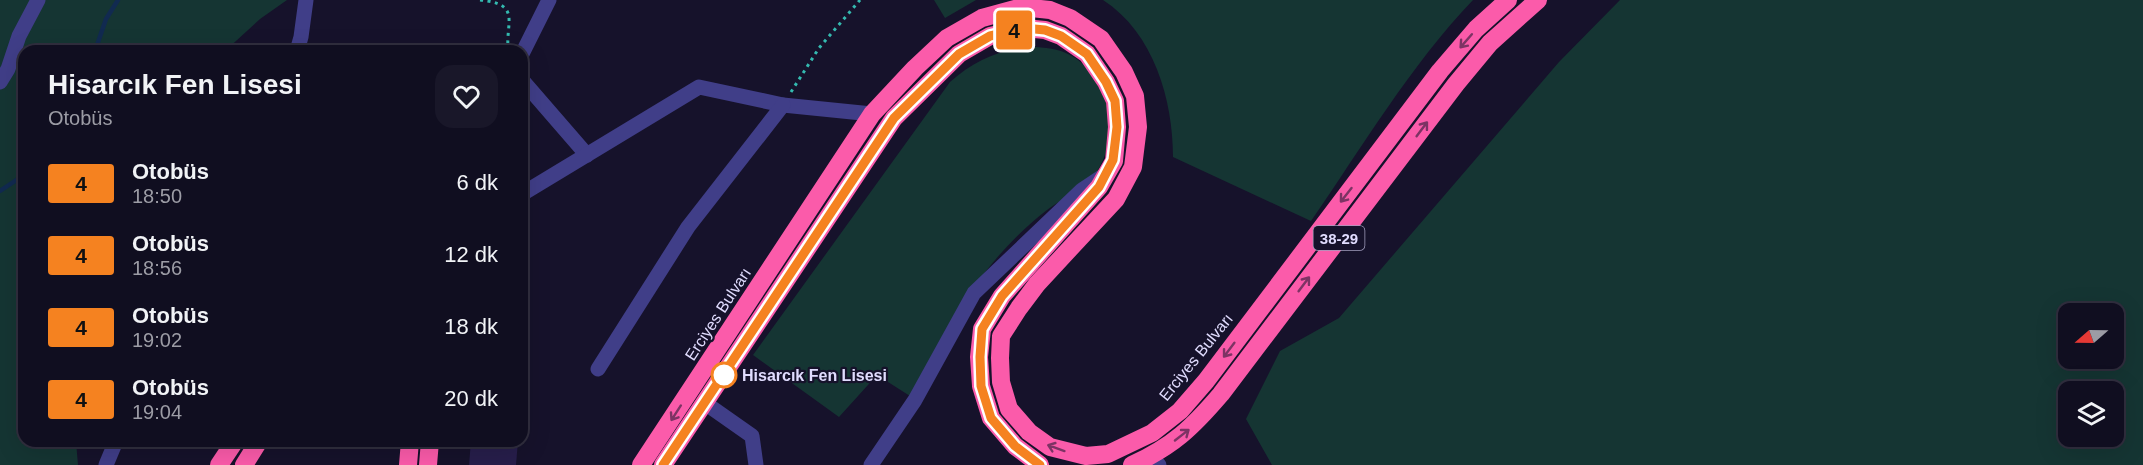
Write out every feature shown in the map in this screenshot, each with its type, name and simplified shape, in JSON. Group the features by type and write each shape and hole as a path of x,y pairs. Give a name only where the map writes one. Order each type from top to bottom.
{"highway":[{"name":"Erciyes Bulvarı","path":"640,465 872,114 947,38 982,18 1022,7 1050,10 1070,18 1101,39 1124,72 1135,96 1138,127 1133,167 1116,199 1037,284 1001,336 1001,382 1009,409 1029,432 1050,447 1086,456 1108,454 1152,433 1180,411 1206,381 1440,71 1476,29 1508,0"},
{"name":"38-29","path":"1132,465 1154,461 1162,450 1194,426 1221,394 1455,84 1490,44 1538,0"},
{"path":"663,465 894,118 959,54 990,36 1024,28 1045,30 1061,36 1087,54 1106,82 1115,101 1117,127 1113,160 1099,187 1002,296 982,329 981,386 991,418 1015,446 1040,465"},
{"path":"219,465 231,447"},
{"path":"244,465 255,447"},
{"path":"408,465 410,447"},
{"path":"428,465 430,447"}],"street":[{"path":"0,82 8,69 19,36 38,0"},
{"path":"299,45 306,0"},
{"path":"526,45 549,0"},
{"path":"528,87 586,155"},
{"path":"528,190 699,87 783,105 872,114"},
{"path":"598,369 688,226 783,105"},
{"path":"871,465 915,400 974,293 1082,190 1107,172"},
{"path":"705,403 752,436 756,465"},
{"path":"106,465 114,447"}],"path":[{"path":"480,0 495,3 507,12 511,24 507,45"},
{"path":"783,105 819,48 860,0"}],"green space":[{"path":"0,0 287,0 260,19 232,45 18,45 18,447 76,447 78,465 0,465"},
{"path":"934,0 976,0 945,18"},
{"path":"1103,0 1473,0 1450,25 1408,79 1311,221 1173,157 1169,113 1164,91 1148,49 1121,14"},
{"path":"1620,0 2143,0 2143,465 1272,465 1246,419 1280,351 1339,318 1559,62"},
{"path":"1030,47 1061,51 1085,66 1091,74 1105,101 1110,118 1109,142 1101,165 1088,182 1052,206 1015,238 993,262 955,316 910,396 877,375 839,417 753,355 950,82 968,68 987,58 1007,51"}],"building":[{"path":"470,447 518,447 516,465 469,465"}],"waterway":[{"path":"97,45 106,19 118,0"},
{"path":"0,191 18,179"}],"bus line":[{"name":"4","path":"663,465 894,118 959,54 990,36 1024,28 1045,30 1061,36 1087,54 1106,82 1115,101 1117,127 1113,160 1099,187 1002,296 982,329 981,386 991,418 1015,446 1040,465"}],"place":[{"name":"Hisarcık Fen Lisesi","path":"724,375"}]}
